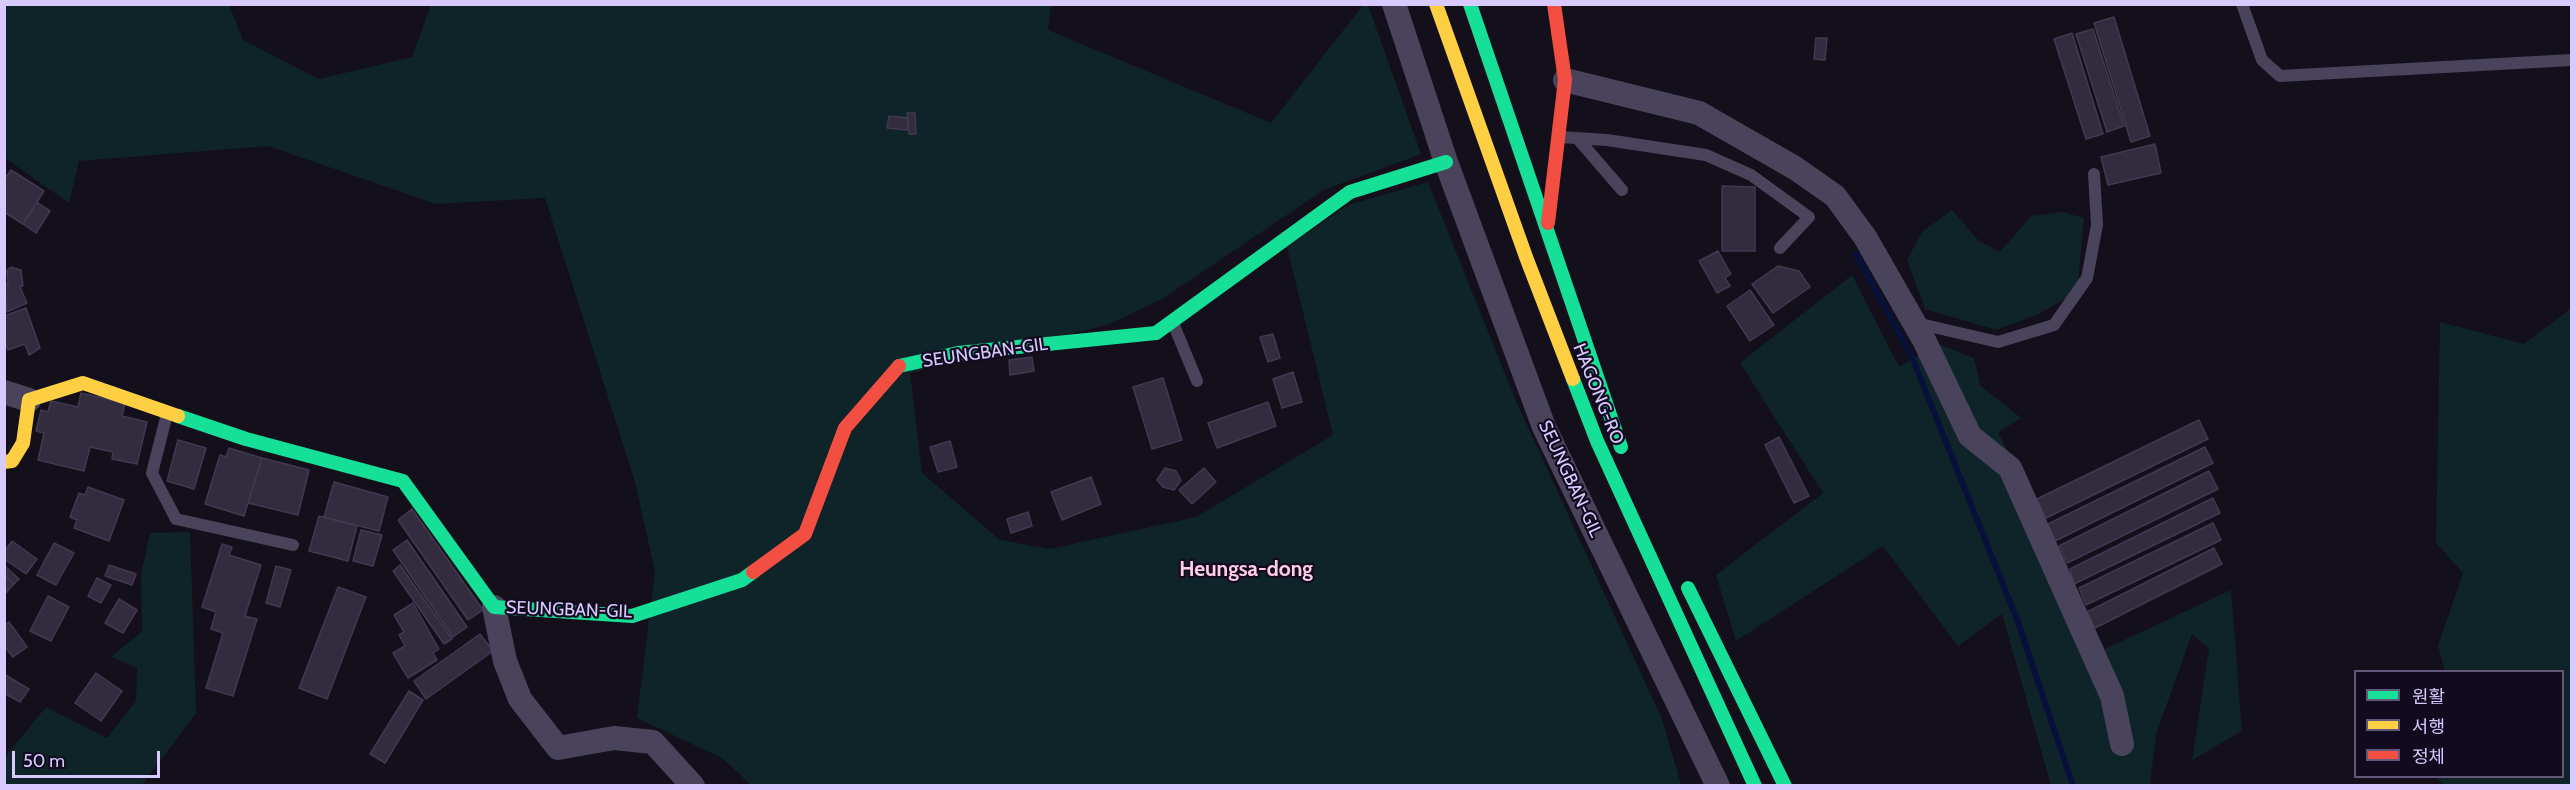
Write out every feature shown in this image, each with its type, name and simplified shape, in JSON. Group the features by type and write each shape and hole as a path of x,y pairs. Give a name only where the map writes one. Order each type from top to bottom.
{"street":[{"name":"SEUNGBAN-GIL","path":"1394,4 1446,162 1544,428 1718,786"},
{"name":"HAGONG-RO","path":"1436,4 1526,257 1597,441 1755,786"},
{"name":"HAGONG-RO","path":"1470,4 1627,462"},
{"path":"1547,230 1565,80 1554,4"},
{"path":"1565,80 1699,113 1795,168 1835,196 1865,237 1915,323 1970,436 2010,468 2112,696 2122,744"},
{"name":"SEUNGBAN-GIL","path":"29,400 83,383 246,439 403,482 494,607 632,616 742,580 805,534 845,428 898,366 958,353 1156,333 1350,192 1446,162"},
{"path":"4,392 29,400 23,443 12,461 4,462"},
{"path":"1681,574 1785,786"},
{"path":"494,607 505,661 520,699 558,748 614,738 653,742 693,786"}],"lane":[{"path":"2242,4 2262,60 2280,76 2571,60"},
{"path":"1558,137 1706,155 1751,175 1809,217 1780,248"},
{"path":"1578,138 1622,190"},
{"path":"1915,323 1998,342 2054,325 2087,278 2097,225 2094,174"},
{"path":"1172,322 1197,381"},
{"path":"167,413 152,472 176,519 293,545"}],"green space":[{"path":"5,5 229,5 243,40 319,79 412,57 431,5 1051,5 1048,30 1271,123 1363,5 1368,5 1421,154 1324,190 1162,299 1107,325 910,373 922,473 1000,540 1050,549 1196,517 1333,435 1287,247 1348,205 1428,182 1515,399 1662,719 1681,785 751,785 722,758 637,718 655,571 635,482 545,198 436,204 268,146 79,161 69,203 5,158"},
{"path":"1952,210 1979,241 2000,252 2031,216 2062,212 2084,218 2077,292 2039,314 1996,330 1925,309 1907,260 1922,232"},
{"path":"1852,275 1899,367 1938,344 1974,358 1980,385 2021,418 1998,432 2105,649 2231,590 2242,731 2192,760 2209,649 2192,634 2156,734 2150,785 2051,785 2002,614 1958,646 1883,546 1736,641 1716,575 1823,493 1740,363"},
{"path":"2571,308 2571,785 2445,785 2436,778 2564,778 2564,670 2445,670 2438,646 2463,573 2436,543 2440,322 2524,344"},
{"path":"190,532 196,713 142,785 5,785 5,757 46,707 107,738 136,701 137,668 111,657 142,631 141,575 150,533"}],"building":[{"path":"2114,17 2150,136 2131,142 2094,23"},
{"path":"2093,29 2124,126 2107,132 2076,34"},
{"path":"2072,33 2103,134 2086,139 2054,39"},
{"path":"1816,38 1827,38 1825,60 1814,59"},
{"path":"907,113 915,113 916,134 909,134"},
{"path":"889,116 908,118 907,130 887,128"},
{"path":"2155,144 2161,173 2108,185 2101,157"},
{"path":"11,170 44,191 23,224 4,212 4,180"},
{"path":"1722,186 1755,187 1755,251 1722,251"},
{"path":"37,202 50,211 36,233 23,224"},
{"path":"1718,251 1731,274 1725,278 1730,286 1717,293 1699,261"},
{"path":"1778,266 1799,271 1810,287 1773,313 1752,284"},
{"path":"11,267 21,270 23,286 20,287 27,303 7,312 4,284 8,283 7,270"},
{"path":"1750,290 1774,325 1750,341 1727,306"},
{"path":"26,308 40,348 29,355 25,344 8,350 4,339 4,316"},
{"path":"1273,334 1280,358 1268,362 1260,337"},
{"path":"1032,357 1034,371 1010,375 1009,360"},
{"path":"1293,372 1302,402 1282,408 1273,379"},
{"path":"1163,378 1182,440 1152,449 1133,387"},
{"path":"81,393 125,403 122,416 147,422 137,464 112,459 113,452 90,447 84,471 38,460 44,433 36,431 41,410 48,412 51,401 78,407"},
{"path":"1268,402 1276,426 1217,448 1208,423"},
{"path":"2199,420 2208,439 2046,518 2037,499"},
{"path":"1779,437 1809,496 1794,503 1765,445"},
{"path":"178,440 206,448 194,489 167,481"},
{"path":"950,441 957,467 938,472 930,447"},
{"path":"2205,447 2213,463 2055,541 2048,524"},
{"path":"229,448 262,458 244,516 205,504 220,455 226,457"},
{"path":"262,458 309,470 298,515 248,503"},
{"path":"1165,468 1176,471 1181,480 1174,490 1163,487 1157,480"},
{"path":"1204,468 1216,482 1192,504 1179,490"},
{"path":"2209,471 2218,489 2067,563 2059,546"},
{"path":"1091,477 1101,504 1062,520 1051,492"},
{"path":"334,482 388,497 379,531 324,517"},
{"path":"88,487 124,500 109,541 74,528 77,520 70,517 79,493 85,495"},
{"path":"2213,498 2220,513 2074,584 2070,569"},
{"path":"412,509 483,610 468,620 398,520"},
{"path":"1028,512 1032,526 1011,533 1007,519"},
{"path":"319,516 357,526 348,561 309,551"},
{"path":"2213,523 2221,540 2086,605 2079,588"},
{"path":"361,530 382,535 373,566 353,561"},
{"path":"407,540 467,627 453,637 393,550"},
{"path":"12,541 37,559 26,574 4,559 4,552"},
{"path":"54,543 74,553 56,585 37,575"},
{"path":"222,544 232,547 229,555 261,565 245,616 257,619 233,696 206,688 223,633 211,629 216,612 202,607"},
{"path":"2214,548 2222,564 2095,628 2087,612"},
{"path":"4,565 19,579 14,584 4,575"},
{"path":"109,565 136,574 132,585 105,576"},
{"path":"400,565 452,639 444,644 393,571"},
{"path":"276,566 291,570 280,607 266,603"},
{"path":"4,575 14,584 4,595"},
{"path":"97,578 111,585 101,603 88,596"},
{"path":"338,587 366,597 327,699 299,688"},
{"path":"48,596 69,607 51,641 30,631"},
{"path":"119,599 137,610 123,633 105,623"},
{"path":"413,603 439,649 433,653 437,660 408,678 393,653 405,646 399,635 404,632 394,615"},
{"path":"9,622 27,647 13,657 4,646 4,626"},
{"path":"480,634 493,651 426,699 414,681"},
{"path":"96,673 122,691 101,721 75,703"},
{"path":"4,674 29,689 20,702 4,693"},
{"path":"409,691 423,700 385,763 370,754"}],"waterway":[{"path":"1856,254 1912,357 2018,622 2073,786"}],"traffic: fast":[{"path":"1470,4 1621,447"},
{"path":"899,366 958,353 1156,333 1350,192 1446,162"},
{"path":"1573,379 1597,441 1755,786"},
{"path":"178,416 246,439 403,481 494,607 632,616 742,580 753,572"},
{"path":"1688,588 1785,786"}],"traffic: slow":[{"path":"1436,4 1526,257 1573,379"},
{"path":"4,462 12,461 23,443 29,400 83,383 178,416"}],"traffic: jam":[{"path":"1548,223 1565,80 1554,4"},
{"path":"753,572 805,534 845,428 899,366"}],"district":[{"name":"Heungsa-dong","path":"1246,570"}]}
